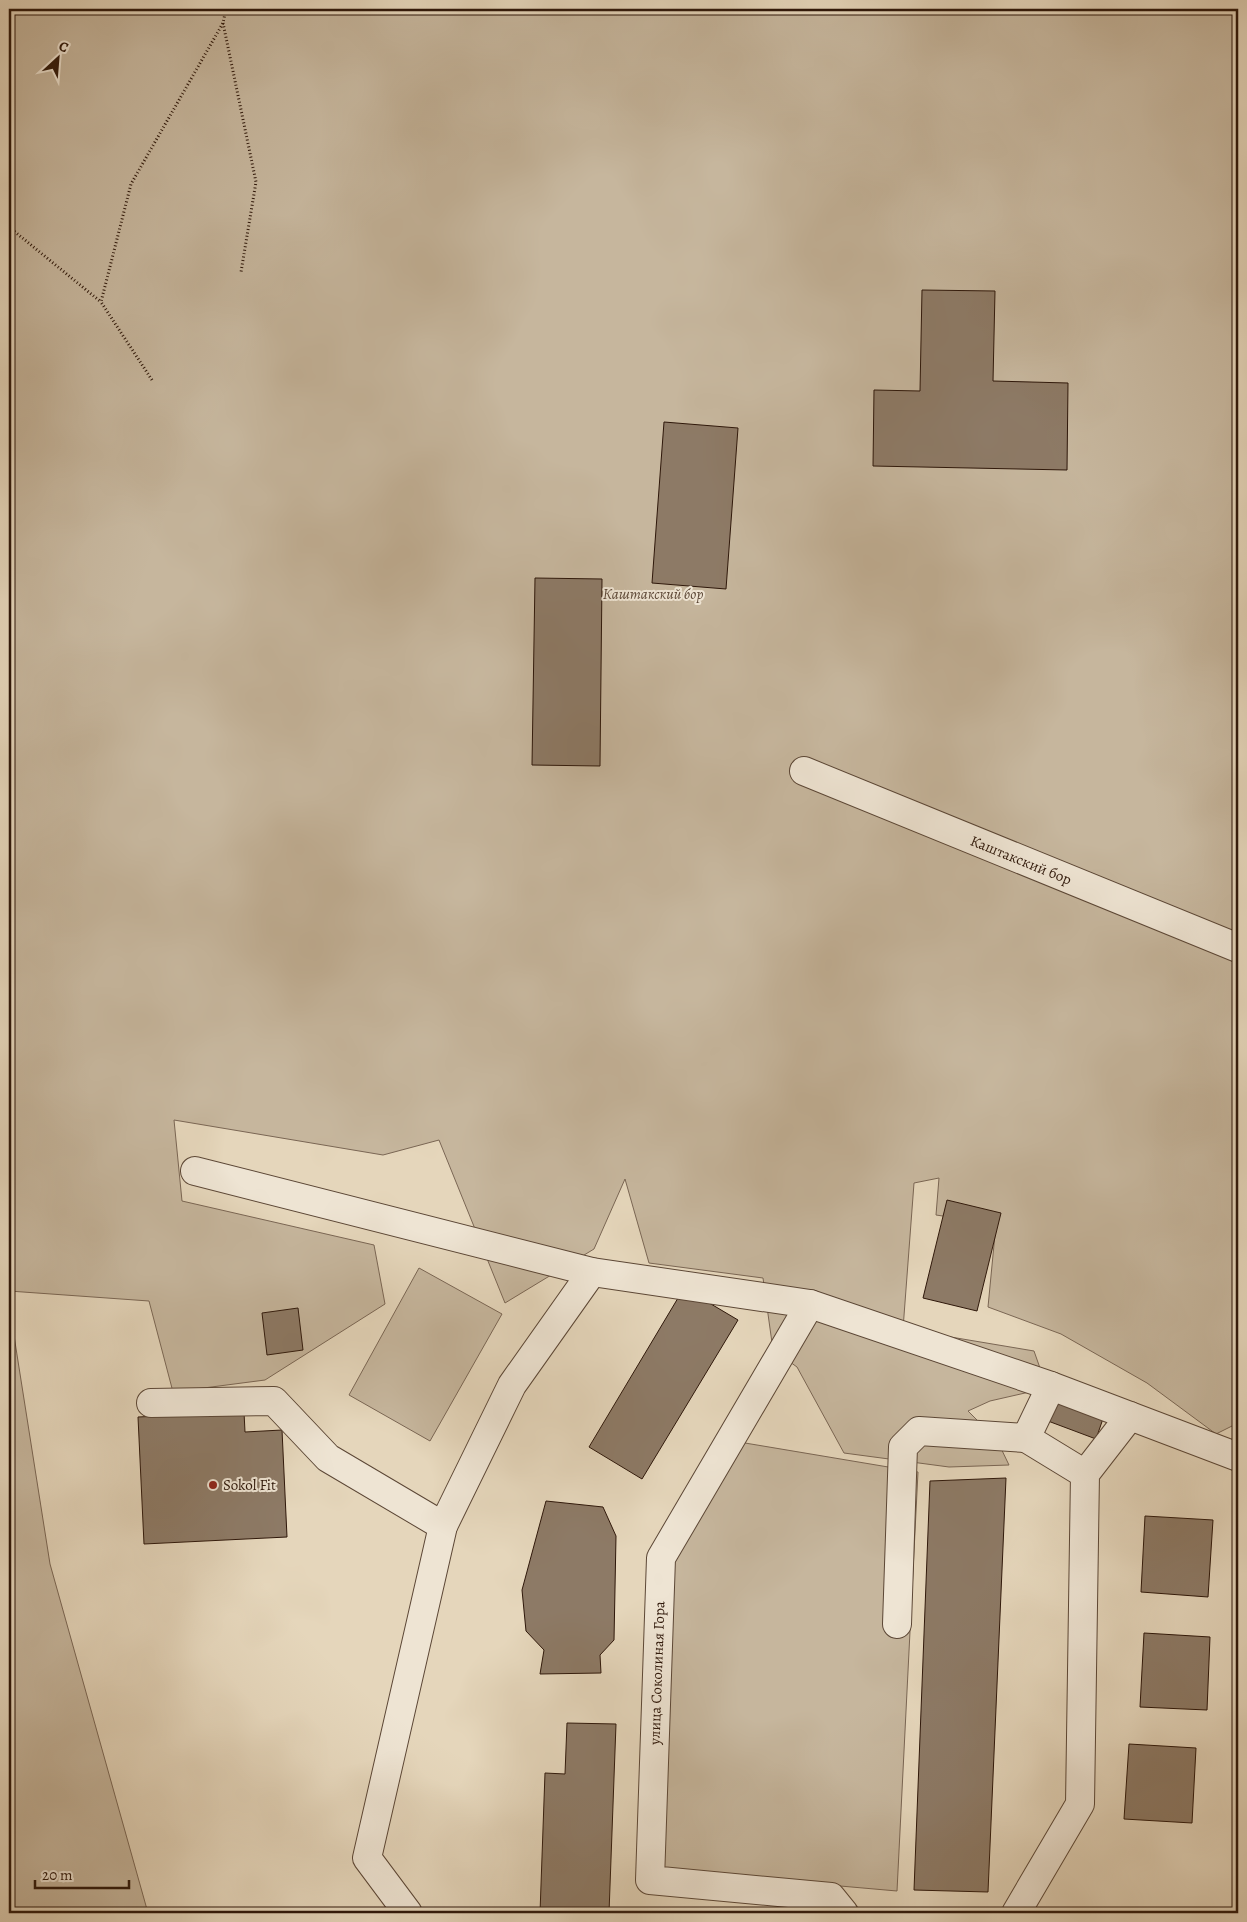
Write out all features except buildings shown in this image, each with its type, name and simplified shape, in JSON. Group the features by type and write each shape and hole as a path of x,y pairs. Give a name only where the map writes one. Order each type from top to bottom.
{"street":[{"name":"Каштакский бор","path":"804,771 1238,948"},
{"path":"194,1171 592,1272 810,1304 1051,1386 1238,1457"},
{"path":"408,1913 367,1858 443,1526 512,1385 592,1272"},
{"name":"улица Соколиная Гора","path":"810,1304 661,1558 650,1880 831,1897 844,1913"},
{"path":"1026,1438 1051,1386"},
{"path":"151,1403 274,1400 328,1458 443,1526"},
{"path":"1016,1913 1080,1804 1085,1474 1130,1416"},
{"path":"897,1624 904,1448 919,1431 1026,1438 1085,1474"}],"path":[{"path":"102,302 130,184 223,23 226,9"},
{"path":"223,23 256,182 241,272"},
{"path":"9,227 102,302 152,380"}],"green space":[{"name":"Каштакский бор","path":"9,9 1238,9 1238,1423 1216,1434 1147,1383 1061,1334 988,1307 996,1224 936,1215 939,1178 914,1183 903,1329 1034,1351 1047,1388 990,1401 968,1411 997,1440 1009,1465 949,1467 844,1453 797,1367 773,1350 763,1278 649,1263 625,1179 594,1249 505,1303 439,1140 383,1155 174,1120 182,1201 374,1245 385,1304 265,1380 173,1392 149,1301 9,1291"},
{"path":"419,1268 502,1314 430,1441 349,1395"},
{"path":"9,1304 50,1564 148,1913 9,1913"},
{"path":"739,1442 918,1472 897,1891 658,1870 669,1560"}],"place":[{"name":"Sokol Fit","path":"213,1485"}]}
